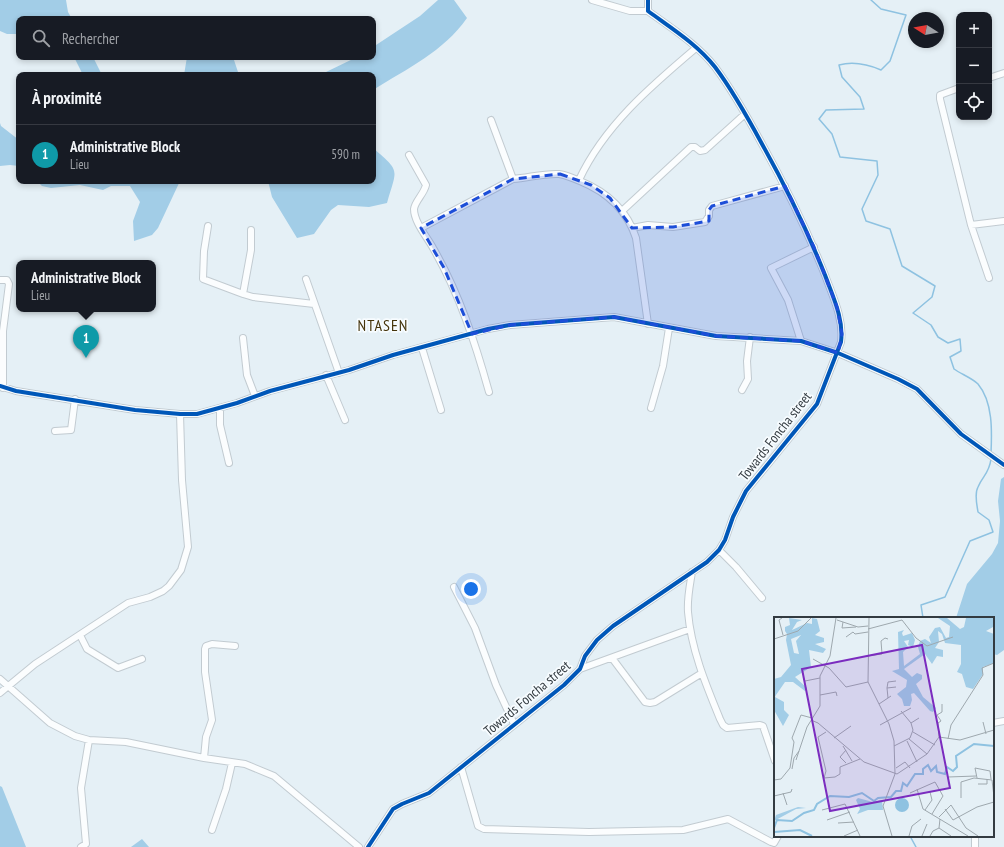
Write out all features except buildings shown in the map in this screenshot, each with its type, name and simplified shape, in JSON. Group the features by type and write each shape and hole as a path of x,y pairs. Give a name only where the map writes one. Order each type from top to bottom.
{"street":[{"path":"592,0 624,10 648,11 648,0"},
{"name":"Towards Foncha street","path":"368,847 393,809 429,793 461,768 564,685 580,669 584,656 597,640 613,626 707,562 719,550 746,491 817,404 838,353 842,334 840,321 814,247 785,186 746,114 715,67 696,48 648,11"},
{"path":"579,180 587,162 628,110 664,75 696,48"},
{"path":"992,77 1004,73"},
{"path":"956,89 943,92 940,95 940,99 971,225 989,278"},
{"path":"622,211 691,147 695,147 700,151 705,150 746,114"},
{"path":"491,120 513,179"},
{"path":"409,155 426,185 425,190 414,209 421,228 444,268 472,334 489,392"},
{"path":"421,228 513,179 560,174 591,185 610,198 622,211 632,228 642,276 648,324"},
{"path":"632,228 648,225 674,227 705,222 709,216 710,208 712,206 785,186"},
{"path":"971,225 1004,221"},
{"path":"208,226 204,251 203,279 252,297 314,304"},
{"path":"243,294 251,250 251,230"},
{"path":"801,341 788,300 771,268 814,247"},
{"path":"306,279 339,372"},
{"path":"0,280 7,280 9,284 3,331 2,387 135,410 197,414 326,375 500,326 623,318 716,336 801,341 838,353 898,379 917,389 961,434 1001,463"},
{"path":"651,408 663,366 669,328"},
{"path":"243,338 247,375 255,396"},
{"path":"742,390 748,379 750,338"},
{"path":"422,348 441,410"},
{"path":"326,375 345,420"},
{"path":"55,430 70,430 75,399"},
{"path":"220,408 220,425 229,463"},
{"path":"0,693 35,664 132,600 150,597 163,591 169,586 181,570 188,547 182,480 180,414"},
{"path":"719,550 736,567 762,598"},
{"path":"692,572 688,604 690,629 702,673 723,725 733,729 760,725 763,726 774,758"},
{"path":"454,587 475,628 496,685 514,724"},
{"path":"580,669 690,629"},
{"path":"80,635 87,649 118,668 142,659"},
{"path":"204,758 206,737 212,720 205,672 205,649 206,646 212,644 235,646"},
{"path":"612,658 646,702 650,703 655,702 702,673"},
{"path":"0,679 50,723 75,736 89,740 126,742 204,758 245,764 274,776 349,844 359,847"},
{"path":"994,723 1004,721"},
{"path":"81,847 86,844 81,788 89,740"},
{"path":"212,830 226,789 232,762"},
{"path":"461,768 478,826 484,829 589,832 683,830 728,819 771,842 774,843 777,837"}],"highlighted area":[{"path":"560,174 591,185 610,198 632,228 673,227 709,221 709,210 712,206 785,186 814,247 837,307 842,334 838,353 801,341 716,336 614,317 510,325 472,334 444,268 421,228 513,179"}],"shaded area":[{"path":"0,0 66,0 70,16 16,16 16,34 7,34 0,31"},
{"path":"438,0 454,0 467,18 458,30 436,50 376,88 376,72 326,72 351,60 376,60 376,45 420,16"},
{"path":"76,60 94,60 100,72 82,72"},
{"path":"186,60 234,60 238,72 184,72"},
{"path":"0,123 1,126 16,138 16,166 0,166"},
{"path":"376,151 388,162 394,171 393,183 387,203 369,207 338,205 331,210 314,234 297,238 272,197 269,184 376,184"},
{"path":"40,184 179,184 158,228 152,235 134,241 133,221 140,202 130,186 111,186 103,190 80,185 51,188"},
{"path":"1004,477 1004,650 997,655 994,654 994,617 956,617 967,584 992,554 998,543 1000,521 998,501 1001,479"},
{"path":"0,786 2,787 26,847 0,847"},
{"path":"142,839 149,847 131,847"}],"waterway":[{"path":"871,0 881,9 906,15 890,61 881,70 860,64 850,63 839,65 842,77 860,97 864,109 826,110 819,119 832,134 840,157 877,161 878,175 862,209 866,221 890,229 902,266 935,286 932,297 913,313 931,325 938,337 948,343 960,339 961,351 950,357 954,369 973,380 983,391 989,408 992,435 991,453"},
{"path":"923,617 921,605 945,597 970,541 993,532 989,520 978,512 976,496 977,490 987,471 991,459"},
{"path":"911,837 916,847"}],"cycle path":[{"path":"368,847 393,809 429,793 564,685 580,669 585,656 597,640 613,626 707,562 719,550 725,540 733,517 746,491 817,404 841,342 842,333 837,308 818,258 788,192 751,124 715,67 692,44 648,11 648,0"},
{"path":"0,386 16,391 135,410 197,414 237,403 270,391 349,370 393,355 488,329 510,325 614,317 716,336 801,341 838,353 898,379 917,389 961,434 1004,465"}],"place":[{"name":"Administrative Block","path":"86,358"}],"district":[{"name":"NTASEN","path":"383,325"}]}
